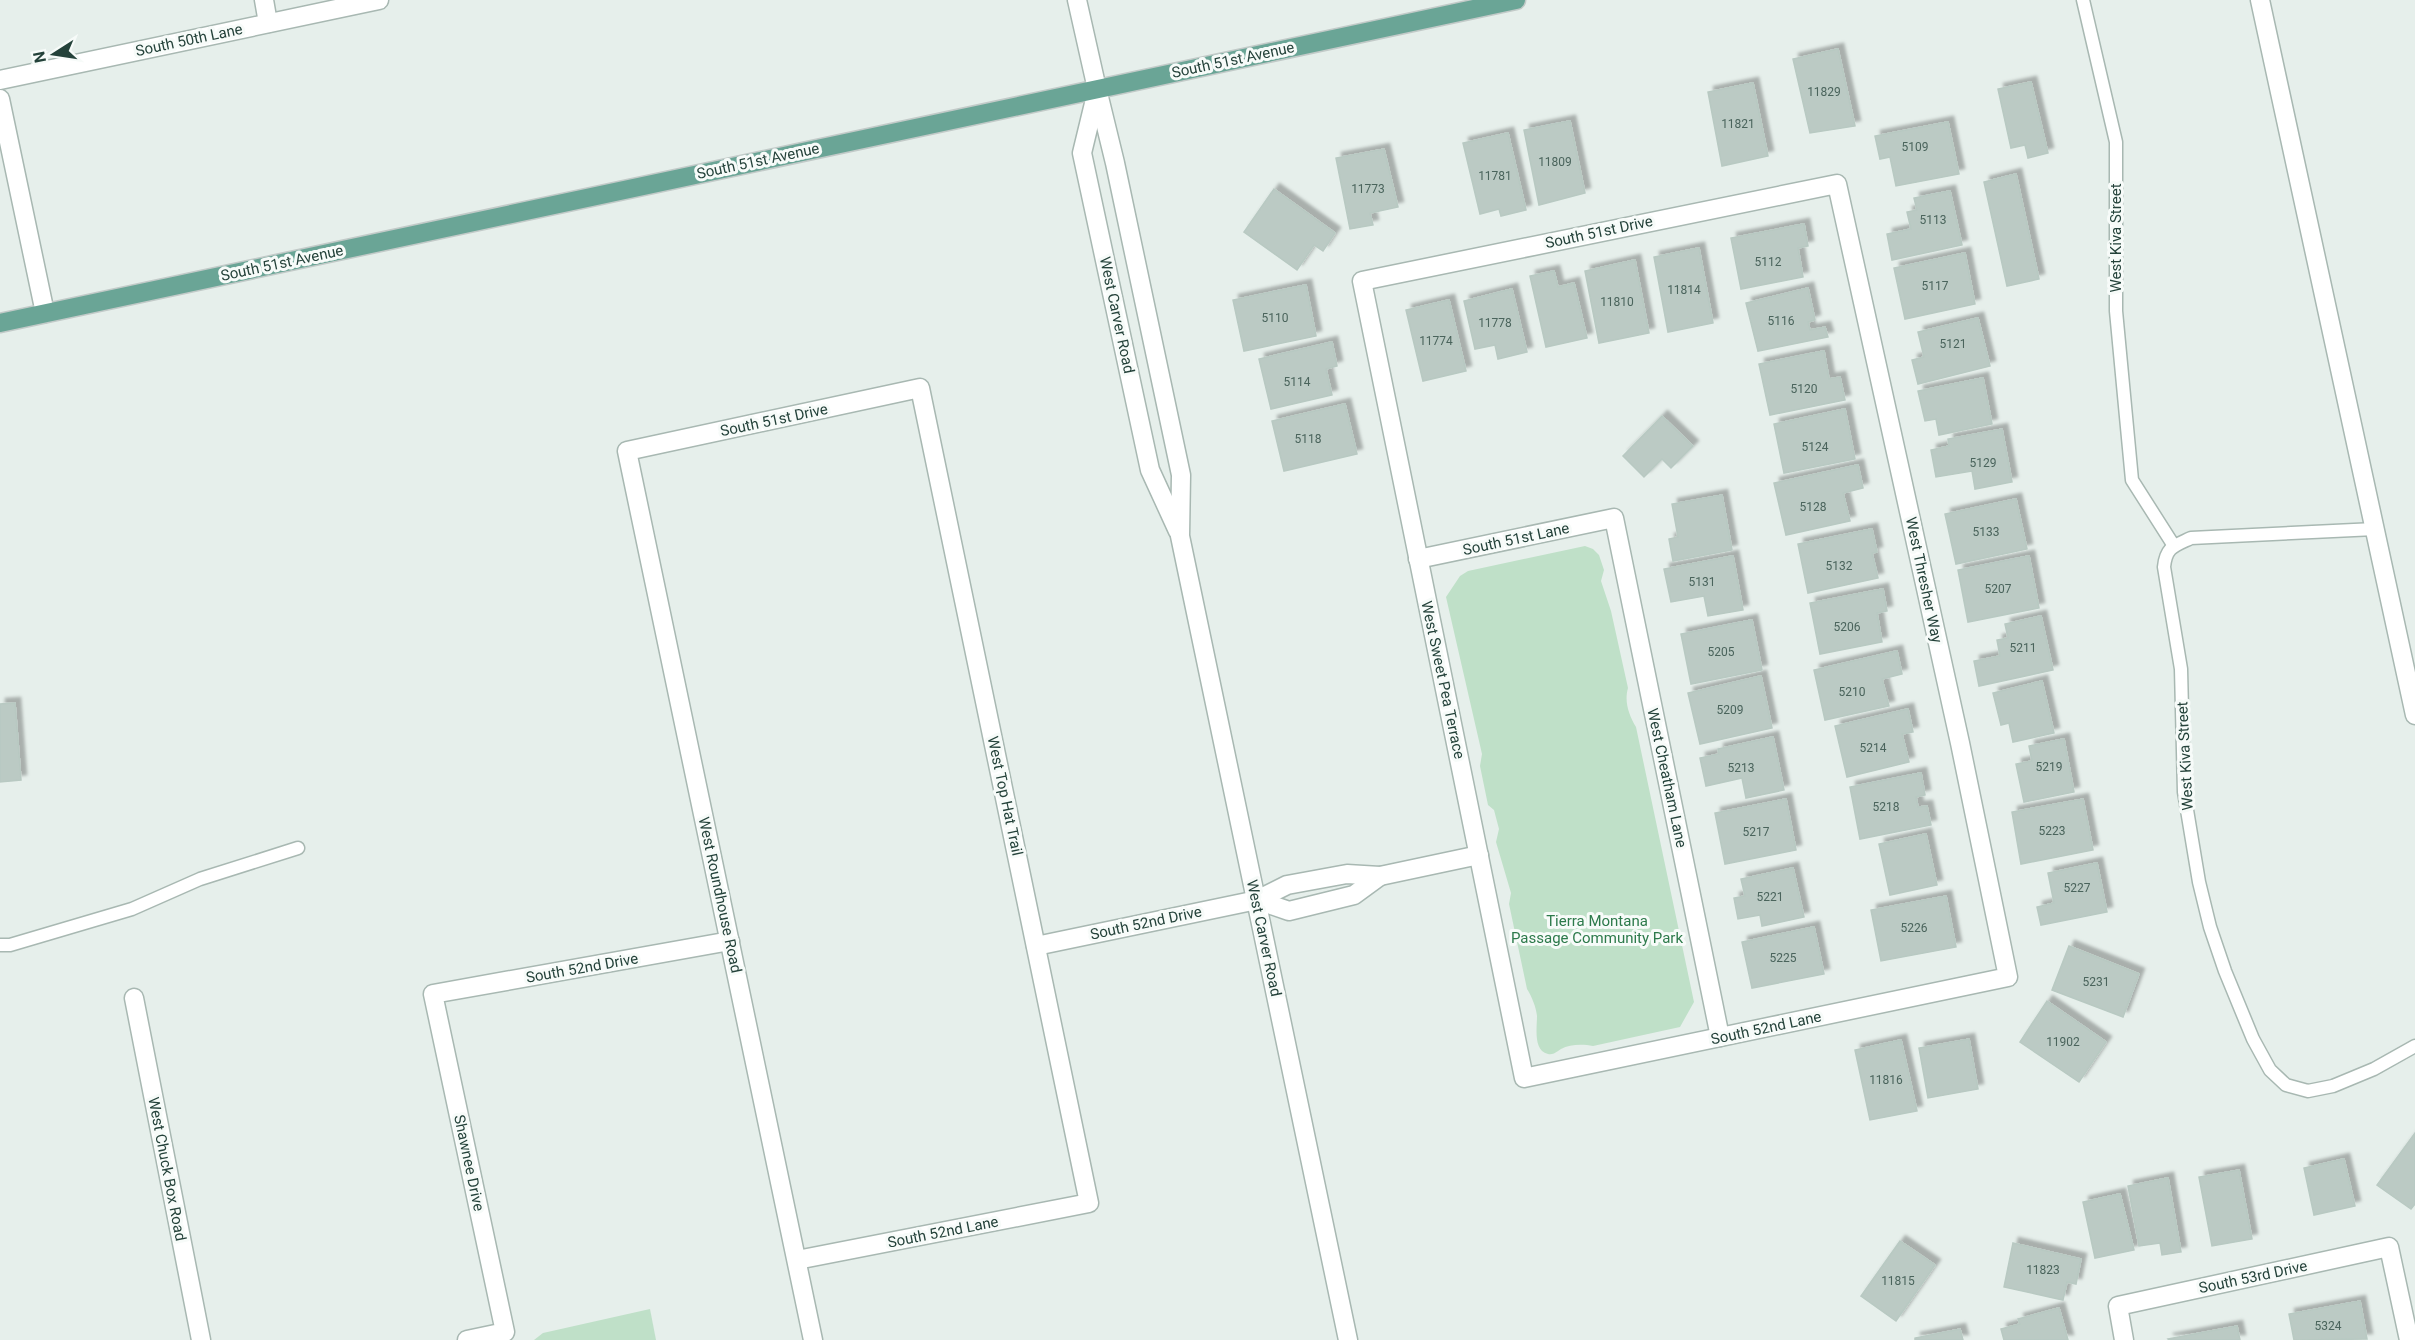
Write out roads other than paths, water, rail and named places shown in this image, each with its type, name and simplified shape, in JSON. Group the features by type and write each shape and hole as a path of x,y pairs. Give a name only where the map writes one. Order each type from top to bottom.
{"main road":[{"name":"South 51st Avenue","path":"0,323 1516,0"}],"street":[{"path":"264,0 268,23"},
{"name":"South 50th Lane","path":"0,80 379,0"},
{"name":"West Carver Road","path":"1077,0 1116,163 1181,475 1180,536"},
{"path":"2260,0 2415,715"},
{"name":"West Carver Road","path":"1097,89 1082,153 1150,470 1180,536 1348,1340"},
{"path":"0,99 45,313"},
{"name":"South 51st Drive","path":"1362,281 1837,184"},
{"name":"West Thresher Way","path":"1837,184 1960,743 2008,977"},
{"name":"West Sweet Pea Terrace","path":"1362,281 1524,1078"},
{"name":"South 51st Drive","path":"627,451 920,388"},
{"name":"West Top Hat Trail","path":"920,388 1089,1203"},
{"name":"West Roundhouse Road","path":"627,451 813,1340"},
{"name":"South 51st Lane","path":"1418,559 1614,518"},
{"name":"West Cheatham Lane","path":"1614,518 1720,1037"},
{"name":"South 52nd Drive","path":"1036,946 1257,900 1287,885 1347,874 1380,876 1479,855"},
{"name":"South 52nd Drive","path":"1257,900 1289,911 1354,895 1380,876"},
{"name":"South 52nd Drive","path":"433,994 730,941"},
{"name":"South 52nd Lane","path":"1524,1078 2008,977"},
{"name":"Shawnee Drive","path":"433,994 506,1332 467,1340"},
{"name":"West Chuck Box Road","path":"134,998 201,1340"},
{"name":"South 52nd Lane","path":"797,1260 1089,1203"},
{"name":"South 53rd Drive","path":"2124,1340 2118,1306 2389,1247 2409,1340"}],"lane":[{"name":"West Kiva Street","path":"2083,0 2116,142 2116,311 2132,480 2174,546 2165,554 2164,567 2181,669 2184,792 2199,882 2210,927 2253,1039 2270,1070 2286,1085 2308,1091 2333,1086 2374,1069 2415,1046"},
{"path":"2174,546 2191,538 2375,529"},
{"path":"0,945 10,945 132,909 200,879 298,848"}],"park label":[{"name":"Tierra Montana Passage Community Park","path":"1597,930"}]}
